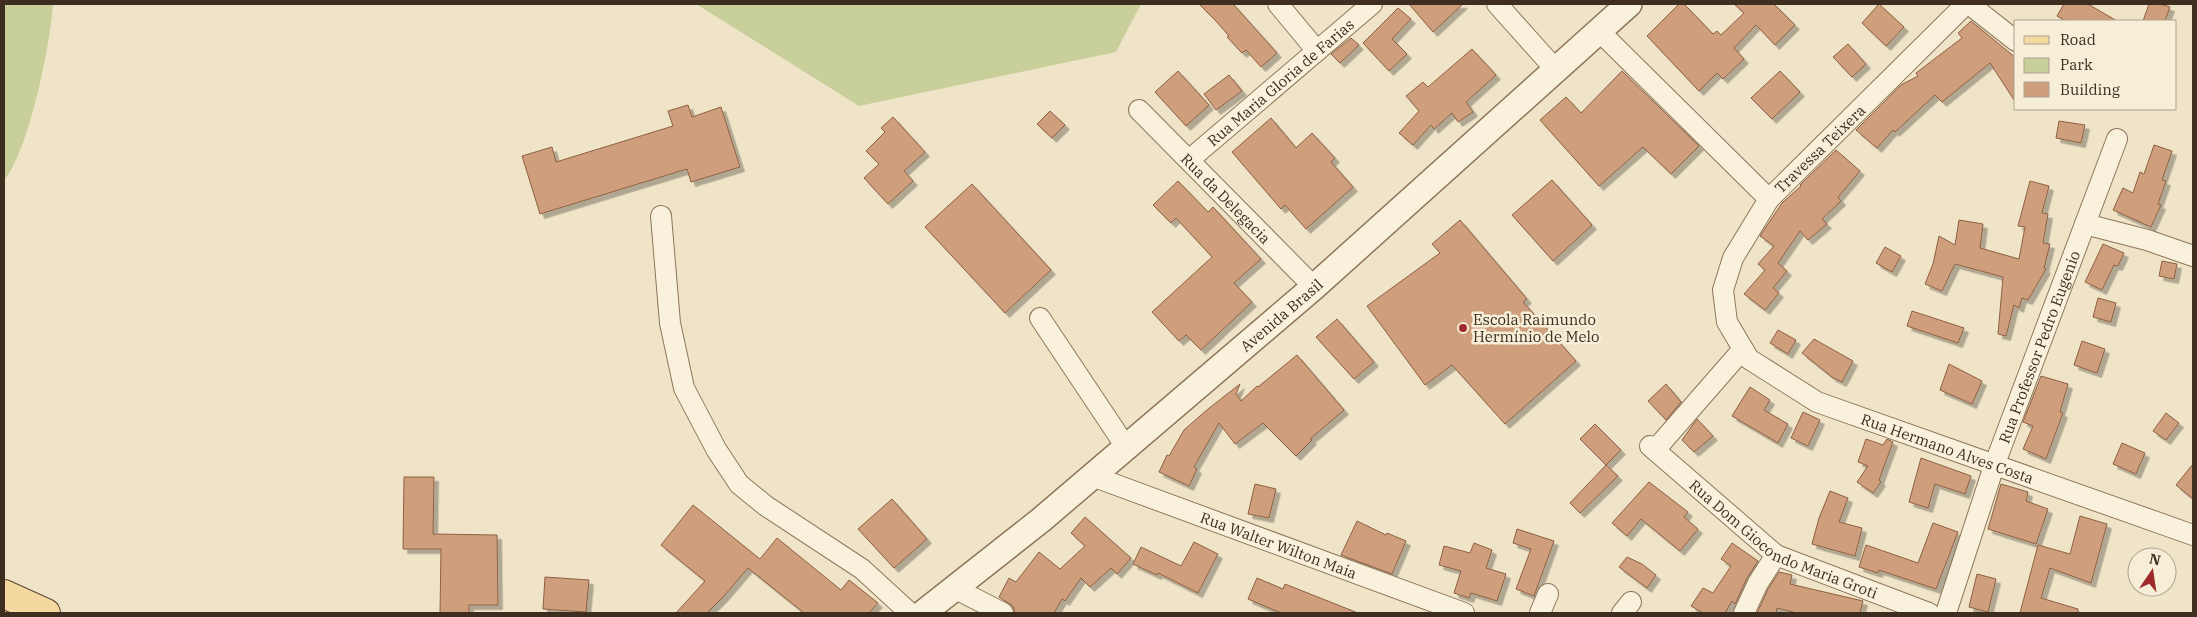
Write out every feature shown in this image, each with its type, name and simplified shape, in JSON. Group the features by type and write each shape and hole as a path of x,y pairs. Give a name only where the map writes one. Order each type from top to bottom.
{"main road":[{"path":"4,594 46,613"}],"street":[{"path":"1278,4 1317,51"},
{"name":"Rua Maria Gloria de Farias","path":"1189,160 1372,4"},
{"path":"1497,4 1556,70"},
{"name":"Avenida Brasil","path":"923,613 1041,520 1314,286 1629,4"},
{"path":"1967,4 2014,39"},
{"name":"Travessa Teixera","path":"1727,322 1723,290 1733,258 1769,200 1967,4"},
{"path":"1599,31 1769,200"},
{"name":"Rua da Delegacia","path":"1139,110 1314,286"},
{"name":"Rua Professor Pedro Eugenio","path":"1946,613 1994,466 2117,139"},
{"path":"661,216 670,323 684,388 716,449 739,484 766,506 862,569 910,613"},
{"path":"2085,224 2139,237 2193,256"},
{"path":"1040,318 1126,447"},
{"name":"Rua Hermano Alves Costa","path":"1727,322 1749,359 1817,402 2193,535"},
{"name":"Rua Dom Giocondo Maria Groti","path":"1743,349 1653,448 1776,555 1929,613"},
{"name":"Rua Walter Wilton Maia","path":"1092,476 1464,613"},
{"path":"1744,613 1758,583 1776,555"},
{"path":"954,588 1003,613"},
{"path":"1540,613 1548,594"}],"green space":[{"path":"4,4 53,4 48,44 30,122 22,146 4,180"},
{"path":"696,4 1141,4 1116,52 859,106"}],"building":[{"path":"1199,4 1233,4 1277,53 1261,67 1246,50 1242,53"},
{"path":"1409,4 1463,4 1433,32"},
{"path":"1679,4 1684,4 1713,34 1717,31 1721,35 1744,13 1734,4 1774,4 1795,25 1775,45 1756,25 1734,48 1744,59 1723,79 1717,73 1699,91 1647,36"},
{"path":"1879,4 1904,27 1886,46 1862,23"},
{"path":"2064,4 2088,4 2115,20 2064,20 2057,16"},
{"path":"2149,4 2160,4 2170,7 2165,20 2143,20"},
{"path":"1398,8 1411,19 1392,39 1407,54 1389,71 1363,43"},
{"path":"1971,21 2014,56 2014,100 1990,63 1942,102 1935,95 1895,132 1893,130 1877,148 1856,130 1901,85 1918,76 1916,73 1962,38 1958,33"},
{"path":"1351,38 1359,45 1340,63 1331,54"},
{"path":"1848,44 1866,64 1852,77 1833,57"},
{"path":"1472,49 1496,75 1466,102 1473,112 1458,122 1452,113 1434,129 1431,125 1413,145 1399,133 1419,111 1406,96 1423,82 1428,87"},
{"path":"1178,71 1209,105 1186,126 1155,92"},
{"path":"1622,71 1699,146 1671,174 1643,147 1599,186 1540,120 1566,97 1581,113"},
{"path":"1780,71 1800,92 1772,119 1751,98"},
{"path":"1229,75 1242,91 1216,110 1204,94"},
{"path":"688,105 692,117 721,107 740,167 691,182 687,169 540,214 522,156 552,147 556,162 673,126 668,111"},
{"path":"1050,111 1065,125 1052,138 1037,124"},
{"path":"893,117 925,152 904,171 913,181 888,204 864,178 879,164 866,151 885,132 881,128"},
{"path":"1271,118 1296,148 1312,133 1335,158 1331,162 1353,187 1306,229 1285,205 1281,209 1232,152"},
{"path":"2059,121 2085,125 2081,143 2056,138"},
{"path":"2154,145 2172,151 2162,180 2166,181 2158,204 2161,205 2151,227 2113,210 2123,188 2133,193 2140,172 2144,174"},
{"path":"1836,150 1860,171 1838,197 1841,201 1822,219 1827,224 1808,240 1800,231 1778,263 1787,271 1773,288 1779,293 1765,310 1744,294 1765,270 1758,264 1774,246 1760,236 1782,203"},
{"path":"1552,180 1592,225 1553,261 1512,215"},
{"path":"1178,181 1208,212 1213,207 1261,259 1234,283 1252,302 1201,350 1186,335 1179,341 1152,312 1212,257 1176,218 1171,223 1153,205"},
{"path":"2030,181 2049,186 2042,213 2048,214 2043,243 2050,244 2044,268 2046,269 2028,300 2022,298 2019,308 2014,305 2006,336 1998,334 2003,277 1955,264 1942,291 1925,284 1933,264 1939,236 1955,245 1959,220 1983,224 1980,248 2019,259 2025,227 2018,226"},
{"path":"972,184 1051,270 1005,313 925,227"},
{"name":"Escola Raimundo Hermínio de Melo","path":"1460,220 1527,299 1523,302 1576,361 1505,424 1452,365 1425,385 1367,306 1440,253 1432,244"},
{"path":"2103,244 2124,253 2118,266 2114,265 2102,290 2085,282"},
{"path":"1885,247 1901,256 1892,272 1876,263"},
{"path":"2162,261 2177,264 2174,279 2159,276"},
{"path":"2098,298 2116,303 2111,322 2093,317"},
{"path":"1912,311 1964,328 1958,343 1907,326"},
{"path":"1337,319 1374,362 1354,379 1316,337"},
{"path":"1778,330 1796,340 1788,354 1770,343"},
{"path":"1814,339 1853,361 1842,382 1832,377 1802,353"},
{"path":"2082,341 2105,349 2097,373 2074,365"},
{"path":"1297,355 1344,410 1310,439 1312,440 1296,456 1263,423 1235,444 1219,423 1194,467 1197,469 1189,486 1159,472 1167,455 1169,456 1184,430 1208,409 1240,384 1236,394 1241,401"},
{"path":"1949,364 1982,381 1972,404 1940,390"},
{"path":"2041,376 2068,384 2060,412 2063,413 2046,459 2023,449 2033,426 2023,422"},
{"path":"1666,384 1681,402 1666,420 1648,401"},
{"path":"1750,387 1770,400 1764,410 1788,424 1778,443 1732,416"},
{"path":"1803,412 1820,420 1808,446 1791,438"},
{"path":"2166,413 2179,423 2166,440 2153,431"},
{"path":"1697,419 1713,436 1694,452 1682,440"},
{"path":"1595,424 1621,450 1606,465 1580,439"},
{"path":"1866,439 1883,445 1887,439 1893,442 1879,480 1881,482 1873,493 1857,482 1868,466 1858,462"},
{"path":"2122,443 2145,453 2136,474 2113,464"},
{"path":"1921,458 1971,476 1965,494 1935,484 1928,508 1909,502"},
{"path":"2193,464 2193,499 2176,485"},
{"path":"1606,465 1618,476 1580,513 1570,503"},
{"path":"404,477 434,477 433,534 497,535 498,605 469,605 469,613 440,613 441,549 403,549"},
{"path":"1649,482 1688,512 1684,517 1698,529 1680,551 1641,519 1627,536 1612,523"},
{"path":"1255,484 1276,489 1269,518 1248,514"},
{"path":"2001,484 2028,492 2026,501 2048,509 2036,544 1988,529"},
{"path":"1830,491 1848,498 1839,522 1862,528 1855,556 1812,544 1819,518"},
{"path":"892,499 927,539 894,568 858,529"},
{"path":"693,505 760,559 777,538 841,590 849,580 878,603 869,613 804,613 748,568 707,613 676,613 705,581 661,545"},
{"path":"2080,516 2107,524 2091,583 2050,568 2041,598 2078,609 2078,613 2020,613 2038,545 2070,554"},
{"path":"1085,517 1131,558 1117,574 1111,568 1090,587 1081,578 1065,601 1062,599 1054,613 1015,613 1013,606 999,597 1009,578 1016,582 1039,552 1060,569 1085,546 1071,533"},
{"path":"1357,521 1386,535 1387,533 1406,541 1392,574 1341,555"},
{"path":"1933,523 1958,532 1936,589 1879,570 1878,573 1859,567 1866,545 1918,563"},
{"path":"1517,529 1554,541 1534,596 1516,589 1531,549 1513,543"},
{"path":"1194,542 1218,554 1198,593 1158,573 1157,575 1133,564 1141,547 1181,566"},
{"path":"1474,543 1492,550 1486,568 1506,574 1497,601 1471,593 1469,598 1454,593 1461,571 1439,565 1444,546 1470,553"},
{"path":"1732,543 1758,561 1747,578 1735,604 1732,601 1725,613 1703,613 1691,606 1703,588 1713,593 1731,566 1721,559"},
{"path":"1627,557 1642,564 1656,575 1647,588 1619,567"},
{"path":"1779,572 1792,575 1790,584 1863,601 1860,613 1797,613 1777,608 1776,613 1757,613 1768,589"},
{"path":"1977,574 1996,579 1988,612 1969,607"},
{"path":"545,577 589,580 586,612 543,609"},
{"path":"1257,578 1283,589 1285,584 1358,613 1281,613 1248,599"}],"place":[{"name":"Escola Raimundo Hermínio de Melo","path":"1463,328"}]}
